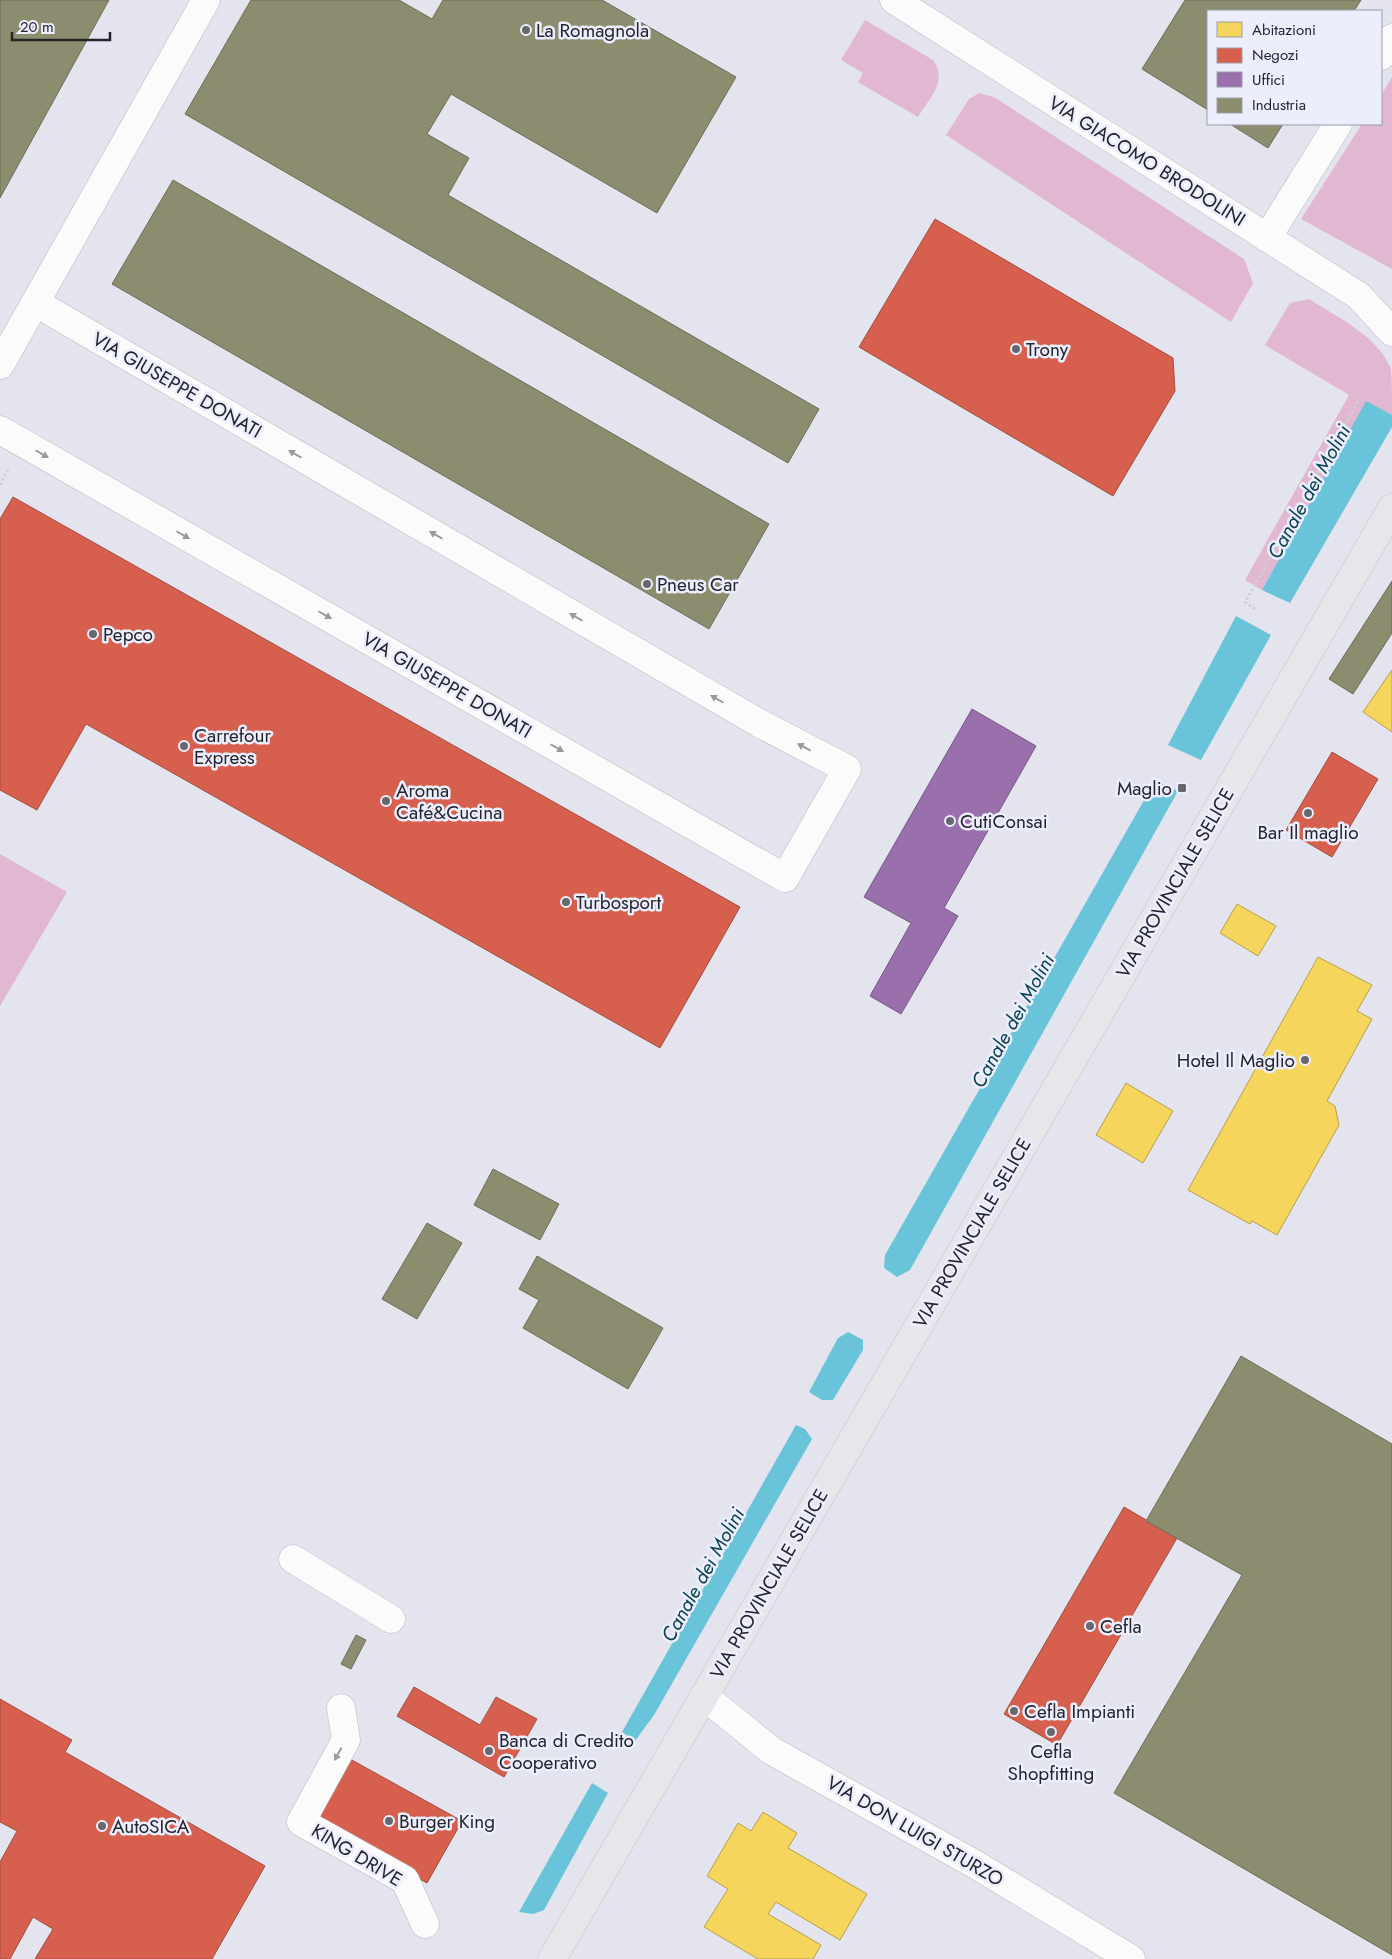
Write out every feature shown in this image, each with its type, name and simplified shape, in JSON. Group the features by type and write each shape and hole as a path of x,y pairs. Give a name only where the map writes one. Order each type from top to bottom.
{"main road":[{"name":"VIA PROVINCIALE SELICE","path":"552,1959 1392,508"}],"street":[{"path":"0,365 206,0"},
{"name":"VIA GIACOMO BRODOLINI","path":"894,0 1359,296 1392,332"},
{"path":"1382,54 1392,38"},
{"path":"1267,238 1337,125"},
{"path":"1359,296 1392,304"},
{"name":"VIA GIUSEPPE DONATI","path":"0,430 785,878 847,769 759,723 36,303"},
{"path":"293,1559 390,1619"},
{"name":"VIA DON LUIGI STURZO","path":"704,1696 772,1751 978,1866 1132,1959"},
{"name":"KING DRIVE","path":"341,1708 346,1740 301,1822 405,1880 426,1924"}],"path":[{"path":"1255,609 1245,602 1359,400"}],"shaded area":[{"path":"865,20 933,60 939,75 938,82 932,96 918,117 858,82 863,73 841,60"},
{"path":"1392,77 1392,269 1301,219 1361,125 1382,125 1382,93"},
{"path":"979,93 994,97 1244,259 1253,283 1231,322 946,135 969,99"},
{"path":"1309,299 1356,328 1385,357 1391,369 1392,415 1366,402 1262,590 1245,580 1349,395 1265,345 1290,303"},
{"path":"0,854 67,892 0,1006"}],"water":[{"path":"1366,401 1392,415 1392,427 1290,603 1262,590"},
{"path":"1236,616 1271,635 1201,760 1168,745"},
{"path":"1155,781 1178,791 910,1270 897,1277 884,1268 885,1255"},
{"path":"848,1332 863,1340 863,1350 833,1400 822,1400 809,1392 838,1338"},
{"path":"796,1425 805,1429 812,1439 654,1715 635,1741 622,1732"},
{"path":"592,1783 608,1793 544,1910 533,1914 519,1912"}],"building: Abitazioni":[{"path":"1392,670 1392,732 1363,712"},
{"path":"1237,904 1276,926 1258,956 1220,933"},
{"name":"Hotel Il Maglio","path":"1318,957 1372,985 1357,1011 1372,1019 1327,1101 1335,1106 1339,1125 1277,1235 1252,1221 1250,1224 1188,1190"},
{"path":"1126,1083 1173,1111 1143,1163 1096,1135"},
{"path":"763,1812 797,1833 788,1848 867,1894 840,1940 776,1902 768,1914 821,1945 813,1959 758,1959 704,1927 728,1889 707,1876 738,1823 751,1831"}],"building: Negozi":[{"path":"935,219 1173,358 1175,391 1113,496 859,347"},
{"path":"13,497 740,907 660,1048 86,724 37,810 0,790 0,519"},
{"path":"1332,752 1378,779 1332,857 1286,830"},
{"name":"Cefla","path":"1124,1507 1177,1538 1057,1745 1004,1714"},
{"path":"414,1687 480,1725 496,1697 537,1719 504,1777 397,1716"},
{"name":"AutoSICA","path":"0,1699 72,1740 65,1752 265,1866 212,1959 35,1959 53,1929 33,1917 10,1959 0,1959 0,1862 17,1831 0,1822"},
{"path":"350,1759 462,1821 427,1883 316,1821"}],"building: Uffici":[{"name":"CutiConsai","path":"972,709 1036,746 944,908 958,916 901,1014 870,996 911,923 864,897"}],"building: Industria":[{"path":"0,0 109,0 0,198"},
{"path":"251,0 399,0 432,19 443,0 602,0 736,77 657,213 451,94 427,134 469,158 448,195 819,409 788,463 185,114"},
{"path":"1185,0 1361,0 1355,10 1207,10 1207,109 1142,69"},
{"path":"1232,125 1282,125 1268,148"},
{"path":"173,180 769,524 709,629 112,284"},
{"path":"1392,581 1392,633 1353,694 1329,679"},
{"path":"493,1169 559,1204 540,1240 474,1205"},
{"path":"427,1223 462,1243 417,1319 382,1299"},
{"path":"537,1256 663,1328 628,1389 523,1328 539,1300 519,1289"},
{"name":"Cefla","path":"1241,1356 1392,1444 1392,1955 1114,1793 1242,1575 1146,1521"},
{"path":"356,1635 366,1640 351,1669 341,1664"}],"place":[{"name":"La Romagnola","path":"526,30"},
{"name":"Trony","path":"1016,349"},
{"name":"Pneus Car","path":"647,584"},
{"name":"Pepco","path":"93,634"},
{"name":"Carrefour Express","path":"184,746"},
{"name":"Maglio","path":"1182,788"},
{"name":"Aroma Café&Cucina","path":"386,801"},
{"name":"Bar Il maglio","path":"1308,813"},
{"name":"CutiConsai","path":"950,821"},
{"name":"Turbosport","path":"566,902"},
{"name":"Hotel Il Maglio","path":"1305,1060"},
{"name":"Cefla","path":"1090,1626"},
{"name":"Cefla Impianti","path":"1014,1711"},
{"name":"Cefla Shopfitting","path":"1051,1732"},
{"name":"Banca di Credito Cooperativo","path":"489,1751"},
{"name":"Burger King","path":"389,1821"},
{"name":"AutoSICA","path":"102,1826"}],"water label":[{"name":"Canale dei Molini","path":"1309,492"},
{"name":"Canale dei Molini","path":"1013,1021"},
{"name":"Canale dei Molini","path":"703,1575"}]}
